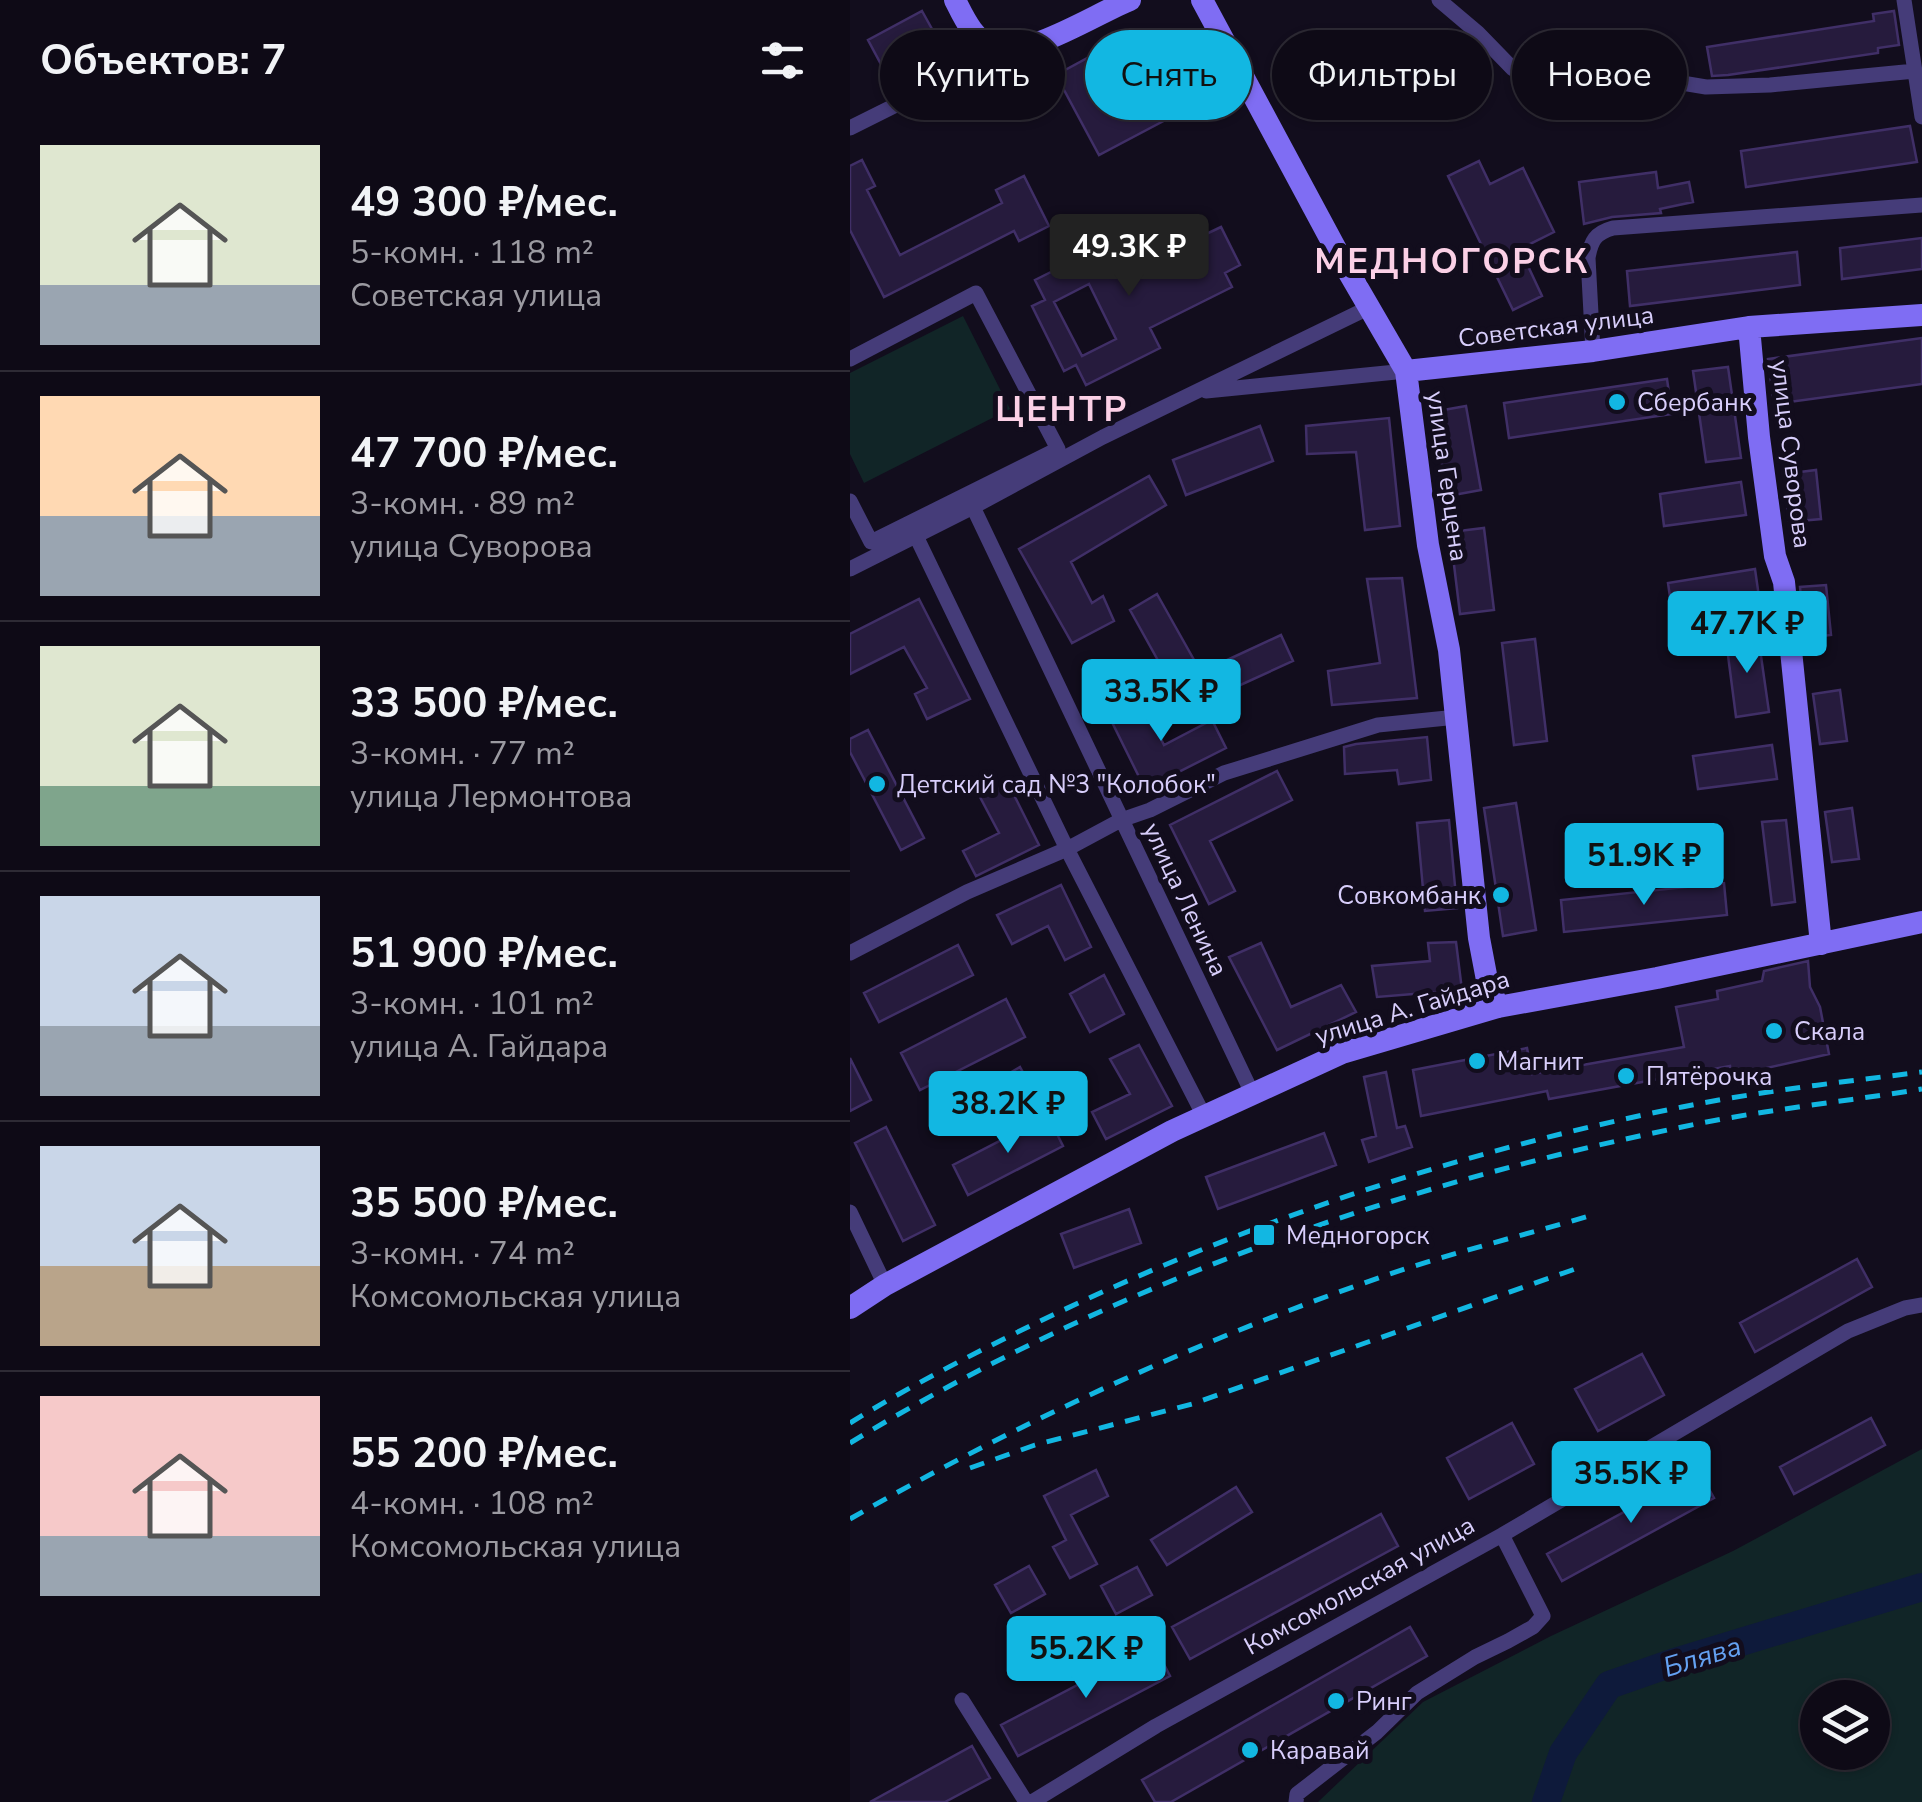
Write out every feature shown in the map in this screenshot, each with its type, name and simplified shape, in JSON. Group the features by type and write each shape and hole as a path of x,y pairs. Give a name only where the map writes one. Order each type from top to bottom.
{"street":[{"path":"954,0 972,30"},
{"path":"1065,31 1130,0"},
{"name":"улица Герцена","path":"1202,0 1406,372 1430,562 1449,650 1480,938 1487,980 1498,1006"},
{"path":"1439,0 1513,69 1594,74 1670,67 1682,83 1706,87 1915,71"},
{"path":"1904,0 1922,117"},
{"path":"850,128 880,113"},
{"path":"1593,352 1588,258 1590,243 1600,232 1922,205"},
{"path":"850,359 976,293 1058,449 872,542 850,501"},
{"name":"Советская улица","path":"850,569 1103,437 1368,308"},
{"name":"Советская улица","path":"1197,392 1593,352 1749,327 1922,315"},
{"name":"улица Суворова","path":"1749,327 1775,556 1784,582 1821,944"},
{"name":"улица Ленина","path":"972,507 1253,1095"},
{"path":"916,536 1066,848 1205,1118"},
{"path":"850,953 967,892 1224,773 1378,725 1457,717"},
{"name":"улица А. Гайдара","path":"850,1308 885,1285 1172,1132 1342,1053 1498,1006 1657,978 1922,922"},
{"path":"850,1212 885,1285"},
{"name":"Комсомольская улица","path":"1029,1802 1156,1726 1502,1534 1848,1330 1922,1305"},
{"path":"1296,1802 1297,1794 1377,1732 1417,1692 1475,1656 1508,1642 1544,1616 1502,1534"},
{"path":"962,1700 1029,1802"}],"green space":[{"path":"963,316 1010,409 864,483 850,454 850,373"},
{"path":"1922,1449 1922,1802 1318,1802 1423,1702 1551,1636 1733,1551"}],"building":[{"path":"922,11 933,30 887,30"},
{"path":"1894,11 1899,45 1878,48 1878,53 1712,76 1707,47 1874,21 1873,14"},
{"path":"880,34 880,62 868,40"},
{"path":"1085,59 1085,120 1165,120 1099,155 1065,92 1065,70"},
{"path":"1910,126 1917,162 1746,187 1741,151"},
{"path":"862,160 875,186 867,190 900,255 1002,203 996,190 1024,176 1049,226 1019,241 1014,231 884,297 850,230 850,166"},
{"path":"1479,161 1490,184 1523,168 1554,232 1520,249 1542,296 1513,310 1448,176"},
{"path":"1656,172 1658,188 1689,182 1693,202 1660,209 1661,213 1584,224 1579,182"},
{"path":"1195,222 1202,236 1221,227 1240,265 1225,273 1232,287 1150,328 1160,348 1086,385 1076,365 1064,371 1032,306 1045,300 1035,280 1097,249 1106,267","holes":["1089,284 1116,339 1082,356 1054,302"]},
{"path":"1922,238 1922,269 1842,279 1840,248"},
{"path":"1797,252 1800,285 1630,306 1627,271"},
{"path":"1922,338 1922,384 1774,404 1768,359"},
{"path":"1728,367 1741,458 1706,462 1693,371"},
{"path":"1667,379 1672,414 1509,438 1504,403"},
{"path":"1466,406 1481,490 1448,496 1432,412"},
{"path":"1389,418 1400,526 1365,530 1356,452 1307,454 1306,426"},
{"path":"1260,426 1273,461 1186,495 1173,460"},
{"path":"1816,470 1821,519 1789,522 1784,474"},
{"path":"1149,476 1166,505 1071,562 1092,603 1103,596 1114,621 1072,643 1019,549"},
{"path":"1741,482 1746,515 1664,526 1660,494"},
{"path":"1484,528 1494,610 1460,614 1450,532"},
{"path":"1755,569 1760,604 1673,618 1668,583"},
{"path":"1402,578 1417,698 1332,705 1328,671 1380,663 1367,579"},
{"path":"1826,585 1831,635 1805,638 1800,587"},
{"path":"1157,594 1198,667 1170,682 1130,610"},
{"path":"919,599 970,699 927,719 915,694 927,688 904,647 850,674 850,634"},
{"path":"1281,635 1293,661 1236,687 1225,661"},
{"path":"1758,635 1769,712 1736,717 1726,640"},
{"path":"1535,639 1547,741 1514,745 1502,643"},
{"path":"1840,690 1847,741 1820,744 1813,694"},
{"path":"1139,696 1164,745 1212,720 1226,748 1145,789 1107,712"},
{"path":"868,730 924,838 901,850 850,752 850,739"},
{"path":"1427,737 1431,780 1399,784 1397,770 1345,774 1344,747"},
{"path":"1772,745 1777,779 1698,789 1693,756"},
{"path":"1277,771 1292,800 1210,841 1235,891 1209,904 1170,825"},
{"path":"1008,783 1039,845 976,876 963,851 999,833 980,797"},
{"path":"1516,803 1536,930 1503,936 1484,808"},
{"path":"1852,808 1859,859 1832,862 1825,812"},
{"path":"1449,820 1457,908 1425,911 1417,823"},
{"path":"1786,820 1795,902 1772,905 1762,822"},
{"path":"1724,883 1727,915 1564,932 1561,900"},
{"path":"1061,885 1091,947 1065,960 1048,926 1012,944 997,915"},
{"path":"1456,942 1462,990 1377,997 1372,966 1430,961 1428,943"},
{"path":"1261,943 1291,1007 1341,985 1356,1012 1277,1050 1229,957"},
{"path":"958,945 973,975 879,1022 864,993"},
{"path":"1808,961 1810,987 1820,1007 1829,1054 1731,1076 1730,1066 1549,1099 1547,1091 1421,1116 1413,1070 1527,1048 1532,1074 1684,1047 1676,1007 1718,999 1717,991 1762,981 1764,971"},
{"path":"1104,975 1124,1014 1090,1032 1070,994"},
{"path":"1006,999 1025,1037 920,1090 901,1053"},
{"path":"1139,1045 1172,1106 1106,1139 1092,1112 1130,1094 1110,1059"},
{"path":"850,1058 871,1100 850,1111"},
{"path":"1020,1067 1034,1092 1006,1108 991,1084"},
{"path":"1386,1072 1397,1128 1405,1126 1412,1147 1369,1162 1362,1140 1376,1136 1364,1077"},
{"path":"1048,1116 1063,1146 968,1195 953,1165"},
{"path":"886,1127 935,1225 903,1241 855,1143"},
{"name":"Медногорск","path":"1324,1133 1336,1165 1218,1209 1206,1177"},
{"path":"1129,1209 1141,1243 1074,1268 1061,1234"},
{"path":"1857,1259 1872,1287 1755,1352 1740,1323"},
{"path":"1642,1354 1664,1395 1598,1431 1575,1389"},
{"path":"1871,1418 1885,1445 1794,1494 1780,1467"},
{"path":"1512,1423 1534,1464 1469,1499 1447,1458"},
{"path":"1096,1470 1108,1496 1071,1515 1097,1564 1070,1578 1053,1547 1066,1540 1044,1496"},
{"path":"1699,1471 1714,1498 1562,1581 1547,1554"},
{"path":"1236,1487 1252,1512 1167,1565 1151,1540"},
{"path":"1381,1514 1398,1546 1190,1659 1172,1627"},
{"path":"1029,1566 1045,1594 1011,1613 995,1585"},
{"path":"1137,1567 1152,1595 1116,1614 1101,1586"},
{"path":"1410,1627 1427,1656 1171,1802 1155,1802 1142,1780"},
{"path":"1154,1645 1170,1676 1018,1756 1001,1725"},
{"path":"972,1746 990,1778 945,1802 870,1802"}],"waterway":[{"name":"Блява","path":"1546,1802 1563,1753 1609,1685 1922,1587"}],"railway":[{"path":"850,1423 962,1360 1108,1289 1268,1224 1431,1169 1682,1107 1922,1072"},
{"path":"850,1443 947,1387 1149,1290 1358,1212 1465,1179 1682,1127 1922,1089"},
{"path":"850,1519 1044,1416 1246,1327 1409,1268 1589,1216"},
{"path":"970,1468 1035,1445 1192,1404 1578,1268"}],"place":[{"name":"Сбербанк","path":"1617,402"},
{"name":"Детский сад №3 \"Колобок\"","path":"877,784"},
{"name":"Совкомбанк","path":"1501,895"},
{"name":"Скала","path":"1774,1031"},
{"name":"Магнит","path":"1477,1061"},
{"name":"Пятёрочка","path":"1626,1076"},
{"name":"Медногорск","path":"1264,1235"},
{"name":"Ринг","path":"1336,1701"},
{"name":"Каравай","path":"1250,1750"}],"district":[{"name":"МЕДНОГОРСК","path":"1452,261"},
{"name":"ЦЕНТР","path":"1062,409"}]}
